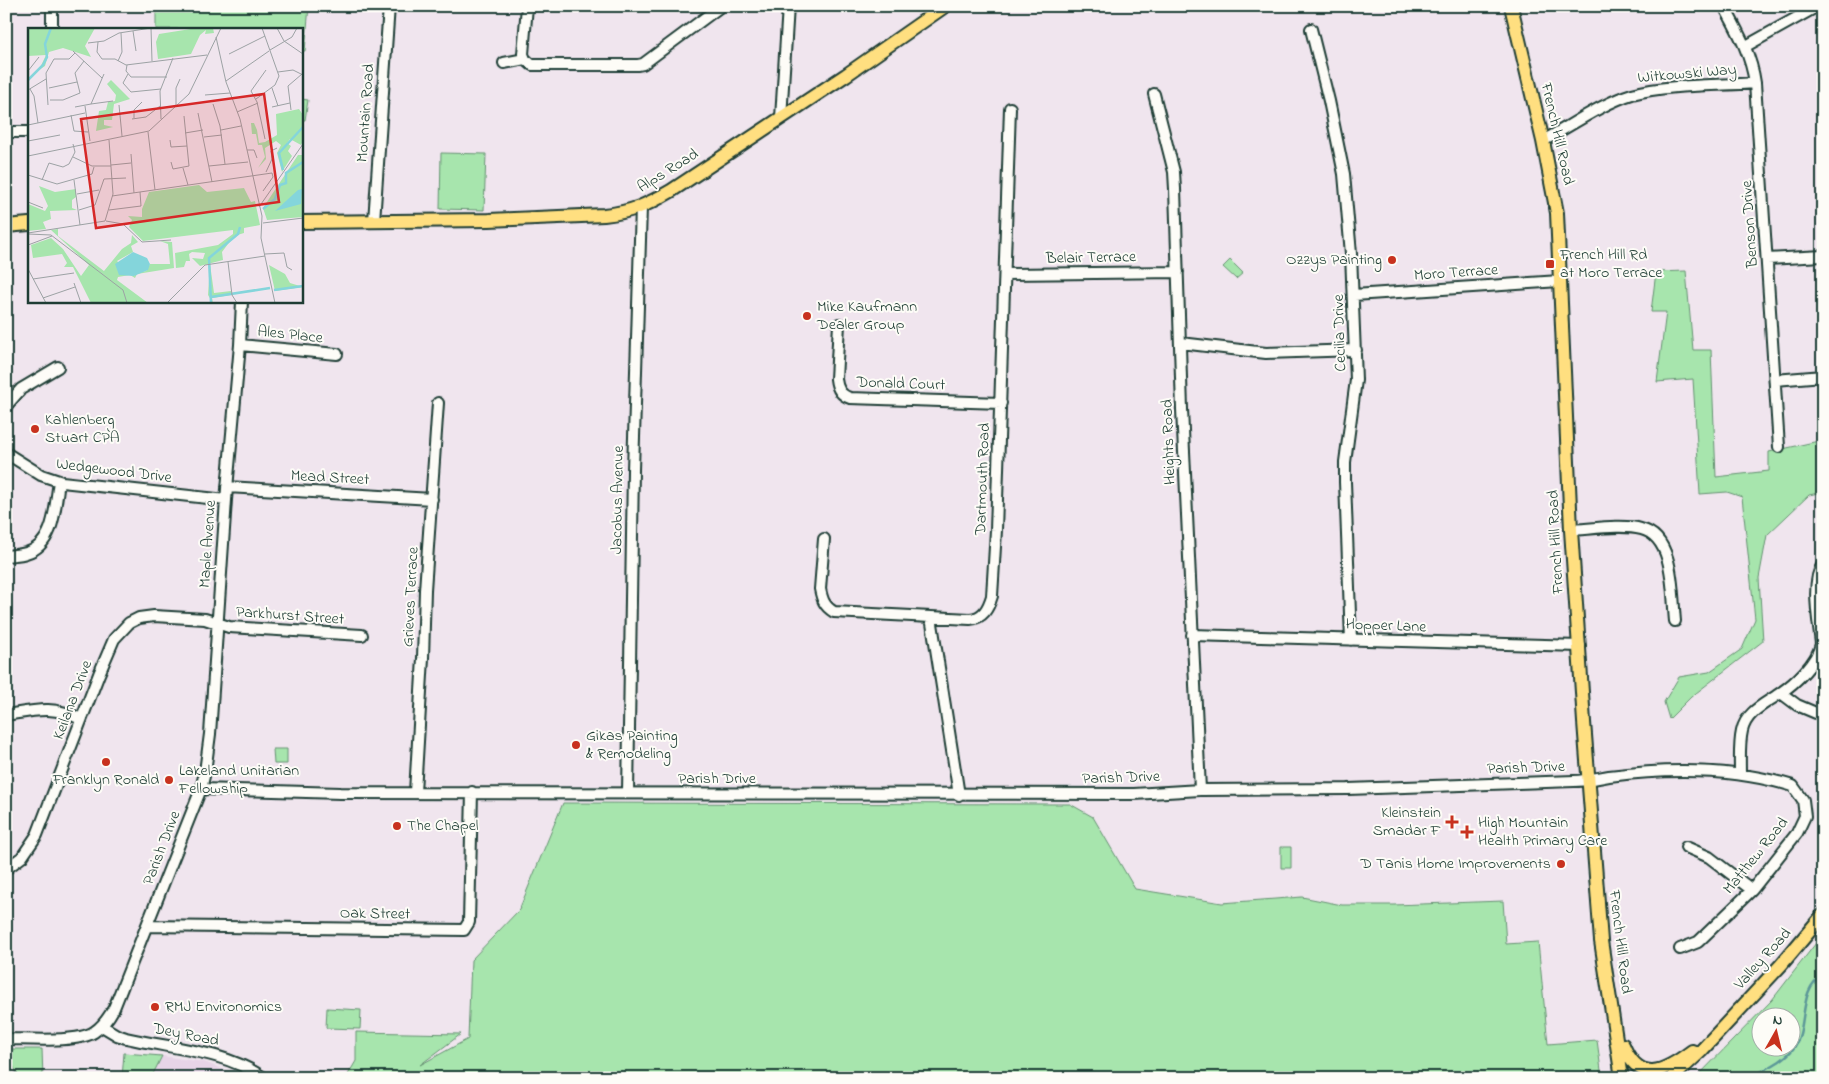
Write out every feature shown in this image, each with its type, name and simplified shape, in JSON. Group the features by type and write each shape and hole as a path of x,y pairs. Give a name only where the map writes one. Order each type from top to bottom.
{"main road":[{"name":"Alps Road","path":"302,222 489,220 594,216 621,213 641,207 670,191 782,118 945,6"},
{"name":"French Hill Road","path":"1511,6 1544,141 1557,213 1571,530 1588,780 1601,941 1622,1078"},
{"path":"6,226 28,224"},
{"name":"Valley Road","path":"1672,1078 1701,1051 1781,965 1823,915"},
{"name":"Valley Road","path":"1612,1006 1628,1059 1636,1068 1648,1072 1656,1072 1668,1067 1708,1040 1727,1023"}],"street":[{"path":"52,6 52,28"},
{"name":"Mountain Road","path":"374,221 389,6"},
{"path":"527,6 523,54 525,59 532,65 643,64 721,6"},
{"path":"782,118 788,6"},
{"name":"Benson Drive","path":"1724,6 1746,46 1754,70 1779,446"},
{"path":"1746,46 1818,6"},
{"name":"Cecilia Drive","path":"1311,29 1329,101 1344,174 1354,295 1356,380 1345,469 1351,640"},
{"path":"504,63 525,59"},
{"name":"Witkowski Way","path":"1544,141 1608,105 1633,94 1673,88 1755,84"},
{"name":"Heights Road","path":"1154,94 1174,172 1200,790"},
{"name":"Dartmouth Road","path":"824,540 820,589 824,604 828,609 838,614 976,618 981,616 989,606 992,596 1001,403 1010,108"},
{"path":"6,132 28,132"},
{"name":"Jacobus Avenue","path":"628,793 633,470 641,207"},
{"path":"1767,259 1823,256"},
{"name":"Belair Terrace","path":"1005,274 1178,272"},
{"name":"Moro Terrace","path":"1354,295 1560,281"},
{"name":"Maple Avenue","path":"201,789 210,734 242,302"},
{"name":"Donald Court","path":"839,324 836,379 837,386 844,396 850,398 1001,403"},
{"path":"1181,343 1266,353 1356,350"},
{"name":"Ales Place","path":"240,345 337,354"},
{"path":"6,406 21,388 58,367"},
{"path":"1775,380 1823,376"},
{"name":"Grieves Terrace","path":"415,792 424,658 425,590 438,403"},
{"name":"Wedgewood Drive","path":"6,453 41,475 59,481 226,500"},
{"path":"6,556 26,553 34,549 47,536 54,516 59,481"},
{"name":"Mead Street","path":"227,487 432,499"},
{"path":"1571,530 1624,528 1641,529 1652,534 1662,544 1668,556 1675,621"},
{"path":"1740,774 1742,730 1752,713 1781,693 1815,661 1820,653 1821,644 1816,584 1818,570 1823,564"},
{"name":"Keilana Drive","path":"6,869 22,857 37,835 114,639 129,622 138,618 154,616 205,619 217,623"},
{"path":"931,616 959,795"},
{"name":"Parkhurst Street","path":"217,623 229,627 362,635"},
{"name":"Hopper Lane","path":"1192,635 1580,646"},
{"path":"1781,693 1797,705 1823,716"},
{"path":"6,715 43,709 66,712 81,719"},
{"name":"Matthew Road","path":"1588,780 1608,776 1693,771 1740,774 1772,779 1793,786 1803,800 1805,816 1797,833 1752,890 1698,942 1680,949"},
{"name":"Parish Drive","path":"102,1026 114,1008 201,789 959,795 1134,794 1200,790 1348,789 1588,780"},
{"name":"Oak Street","path":"147,926 464,930 469,922 472,792"},
{"path":"1686,848 1709,857 1752,890"},
{"path":"6,1040 78,1038 93,1033 102,1026"},
{"name":"Dey Road","path":"102,1026 126,1038 221,1057 239,1063 264,1078"}],"shaded area":[{"path":"6,1054 20,1078 6,1078"},
{"path":"162,1056 204,1062 244,1078 151,1078"}],"green space":[{"path":"156,6 309,6 305,51 302,51 302,28 156,28"},
{"path":"302,99 308,100 305,120 302,120"},
{"path":"441,153 486,154 484,210 440,209"},
{"path":"1230,260 1243,273 1236,279 1223,267"},
{"path":"1686,271 1693,350 1711,350 1716,477 1769,471 1769,452 1823,440 1823,492 1809,495 1767,535 1759,578 1763,641 1691,697 1669,719 1664,702 1679,677 1709,672 1742,649 1755,619 1742,497 1727,492 1700,494 1693,379 1657,382 1666,312 1651,312 1656,272"},
{"path":"273,749 287,749 287,764 274,764"},
{"path":"563,803 1070,804 1093,817 1135,889 1222,903 1302,897 1342,905 1503,901 1506,944 1538,942 1548,1044 1597,1040 1602,1078 346,1078 356,1061 356,1032 461,1034 420,1065 468,1039 471,960 519,910"},
{"path":"1281,847 1291,847 1291,868 1281,868"},
{"path":"1823,934 1823,1078 1696,1078 1752,1021 1752,1056 1802,1056 1802,1006 1766,1006"},
{"path":"327,1008 361,1010 360,1029 326,1028"},
{"path":"6,1049 42,1049 43,1078 20,1078 6,1054"},
{"path":"124,1053 162,1056 151,1078 122,1078"}],"waterway":[{"path":"1750,1078 1778,1062 1793,1049 1801,1031 1806,999 1815,981 1823,975"}],"place":[{"name":"Ozzys Painting","path":"1392,260"},
{"name":"French Hill Rd at Moro Terrace","path":"1550,264"},
{"name":"Mike Kaufmann Dealer Group","path":"807,316"},
{"name":"Kahlenberg Stuart CPA","path":"35,429"},
{"name":"Gikas Painting & Remodeling","path":"576,745"},
{"name":"Franklyn Ronald","path":"106,762"},
{"name":"Lakeland Unitarian Fellowship","path":"169,780"},
{"name":"Kleinstein Smadar F","path":"1452,822"},
{"name":"The Chapel","path":"397,826"},
{"name":"High Mountain Health Primary Care","path":"1467,832"},
{"name":"D Tanis Home Improvements","path":"1561,864"},
{"name":"RMJ Environomics","path":"155,1007"}]}
